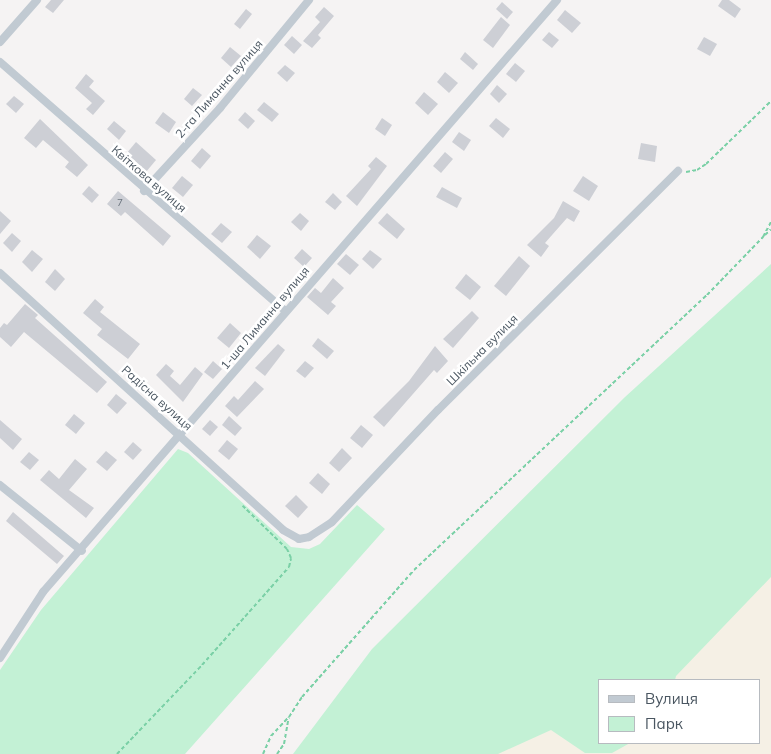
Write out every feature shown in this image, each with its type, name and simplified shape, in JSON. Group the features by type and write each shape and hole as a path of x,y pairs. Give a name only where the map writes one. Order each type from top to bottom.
{"street":[{"path":"0,42 36,0"},
{"name":"2-га Лиманна вулиця","path":"144,190 220,108 309,0"},
{"name":"1-ша Лиманна вулиця","path":"0,658 43,592 82,551 182,436 285,311 557,0"},
{"name":"Квіткова вулиця","path":"0,62 144,190 285,311"},
{"name":"Шкільна вулиця","path":"299,539 317,534 328,526 438,410 678,172"},
{"name":"Радісна вулиця","path":"0,273 182,436 283,530 299,539"},
{"path":"0,484 82,551"}],"path":[{"path":"678,172 697,170 706,164 771,101"},
{"path":"763,236 771,222"},
{"path":"263,754 272,736 414,570 707,295 771,229"},
{"path":"117,754 202,665 289,566 287,548 241,504"},
{"path":"277,754 284,744 289,717"}],"green space":[{"path":"771,264 771,754 293,754 372,649 625,397"},
{"path":"178,449 188,453 291,547 309,549 320,544 357,505 385,529 185,754 0,754 0,670 41,610"}],"sand":[{"path":"771,577 771,754 498,754 551,730 585,753 612,753 628,744 761,744 761,679 675,679 676,676"}],"building":[{"path":"51,0 64,0 53,13 45,7"},
{"path":"722,0 729,0 741,9 735,18 718,6"},
{"path":"502,2 513,12 507,19 496,9"},
{"path":"324,7 334,16 318,35 321,38 312,48 303,41 320,22 315,17"},
{"path":"246,9 252,14 240,29 234,24"},
{"path":"565,10 581,23 572,33 557,20"},
{"path":"501,17 510,25 493,48 483,40"},
{"path":"549,32 559,40 552,48 542,40"},
{"path":"292,36 302,45 294,54 284,45"},
{"path":"704,37 717,44 710,56 697,49"},
{"path":"230,47 241,56 231,67 221,58"},
{"path":"465,52 478,64 473,70 460,59"},
{"path":"515,63 525,71 516,82 506,74"},
{"path":"285,65 295,73 287,82 277,73"},
{"path":"445,72 458,83 449,93 437,82"},
{"path":"86,74 94,81 89,87 105,101 93,115 86,109 92,103 75,88"},
{"path":"497,85 507,94 499,103 490,94"},
{"path":"193,88 202,95 192,106 184,99"},
{"path":"424,92 438,104 428,115 415,103"},
{"path":"14,96 24,104 16,113 6,104"},
{"path":"264,102 279,114 272,122 257,110"},
{"path":"163,112 176,122 169,133 155,123"},
{"path":"245,112 255,121 248,129 238,120"},
{"path":"382,118 392,125 385,136 375,129"},
{"path":"496,118 510,129 503,138 489,126"},
{"path":"40,119 88,165 77,177 65,167 69,162 43,140 36,148 24,138"},
{"path":"114,121 126,131 119,140 107,129"},
{"path":"459,132 471,140 464,151 452,142"},
{"path":"136,142 156,160 146,172 126,154"},
{"path":"641,143 657,146 655,162 638,159"},
{"path":"202,148 211,156 200,169 191,161"},
{"path":"445,152 453,159 441,173 433,166"},
{"path":"376,157 387,166 357,206 346,196 371,169 368,166"},
{"path":"182,176 193,185 183,197 172,188"},
{"path":"583,176 598,186 589,201 573,191"},
{"path":"89,186 99,195 92,203 82,194"},
{"path":"442,187 462,198 457,208 436,197"},
{"path":"118,191 171,236 163,246 125,212 121,216 107,204"},
{"path":"333,193 342,202 335,210 325,202"},
{"path":"563,201 580,211 574,222 567,218 545,243 549,246 541,257 527,245 554,218"},
{"path":"0,211 11,221 0,234"},
{"path":"300,213 309,221 301,231 291,222"},
{"path":"387,213 405,229 397,239 378,223"},
{"path":"221,223 232,232 222,243 211,234"},
{"path":"12,233 21,241 12,252 3,243"},
{"path":"257,235 271,246 260,259 247,247"},
{"path":"302,249 312,258 304,267 294,258"},
{"path":"32,250 43,259 32,272 22,262"},
{"path":"370,250 382,259 373,269 362,259"},
{"path":"346,254 359,265 350,275 337,264"},
{"path":"519,256 530,266 506,296 494,286"},
{"path":"55,269 65,279 55,291 45,282"},
{"path":"466,274 481,287 470,300 455,288"},
{"path":"333,278 344,288 331,302 336,306 328,315 307,297 315,288 321,293"},
{"path":"95,299 104,307 100,312 140,344 128,359 97,335 102,329 83,313"},
{"path":"25,304 38,315 35,318 107,382 97,393 24,332 11,347 0,337 0,328 4,323 7,325"},
{"path":"472,311 479,318 453,348 443,339"},
{"path":"230,323 241,333 229,348 217,338"},
{"path":"318,338 334,351 327,359 312,346"},
{"path":"278,344 285,350 265,376 255,368"},
{"path":"435,346 448,361 437,373 434,370 384,427 373,417 409,381"},
{"path":"213,361 222,369 213,379 204,372"},
{"path":"305,361 314,368 305,378 296,371"},
{"path":"166,364 174,371 170,376 180,385 195,367 203,374 183,402 156,375"},
{"path":"255,381 264,389 237,417 225,406 234,396 238,400"},
{"path":"116,394 127,403 117,414 107,405"},
{"path":"74,414 85,423 76,434 65,425"},
{"path":"229,416 242,428 235,436 222,425"},
{"path":"0,420 22,439 13,450 0,438"},
{"path":"210,420 218,427 210,436 202,429"},
{"path":"361,425 373,435 362,448 350,438"},
{"path":"227,440 238,449 229,460 218,451"},
{"path":"133,442 142,450 133,460 124,452"},
{"path":"342,448 352,458 339,472 329,463"},
{"path":"106,451 117,460 107,471 96,462"},
{"path":"29,452 39,460 30,470 20,462"},
{"path":"75,459 87,469 69,490 94,508 86,518 40,480 49,470 59,479"},
{"path":"318,473 330,484 322,494 309,483"},
{"path":"296,495 308,507 298,518 285,506"},
{"path":"13,512 64,556 57,564 6,521"}]}
